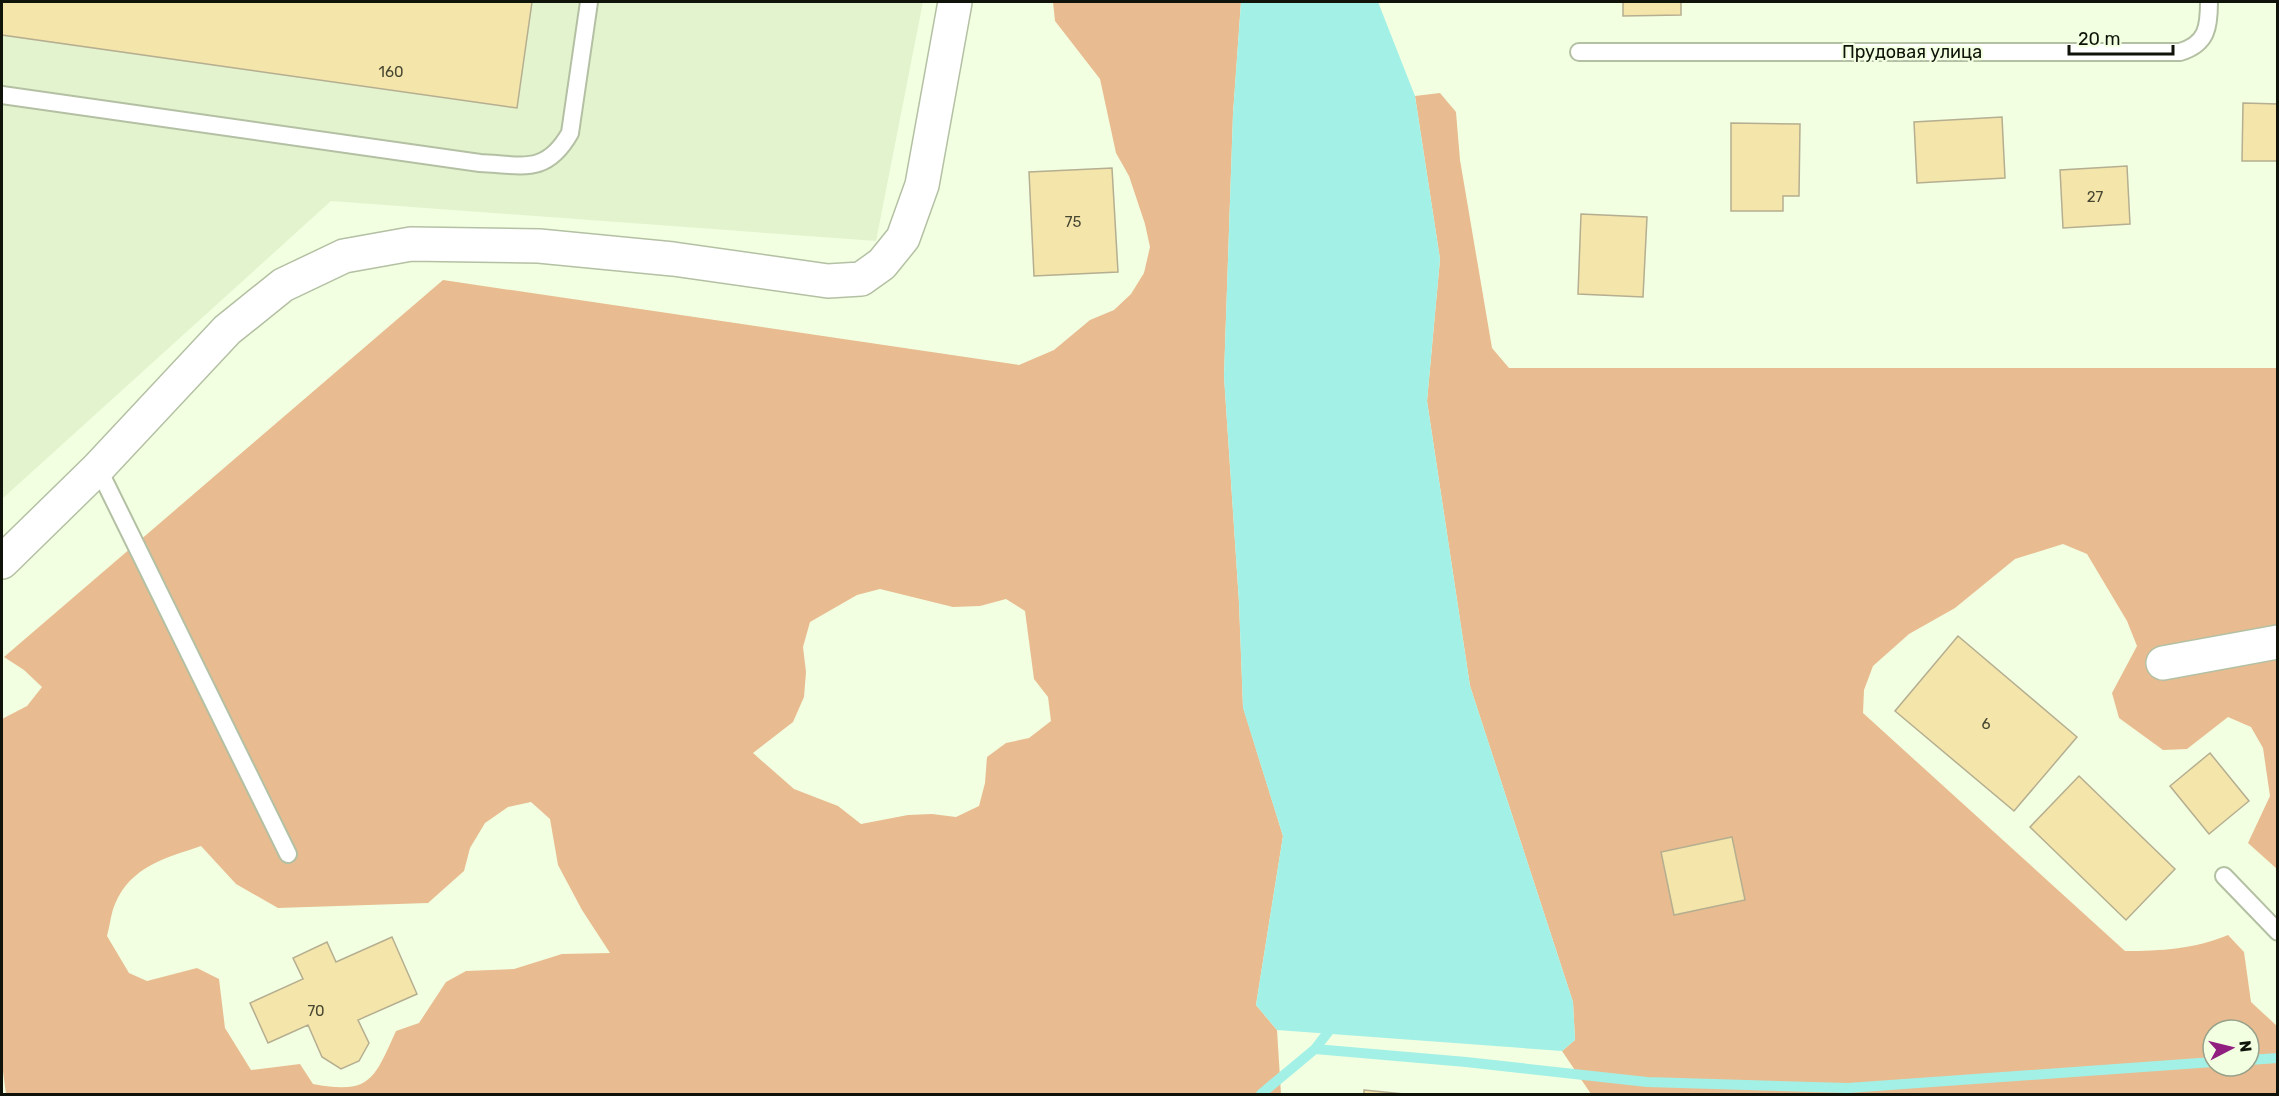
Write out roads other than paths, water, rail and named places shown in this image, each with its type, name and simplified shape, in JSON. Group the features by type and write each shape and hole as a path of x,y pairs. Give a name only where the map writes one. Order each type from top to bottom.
{"street":[{"path":"2,562 98,468 227,330 283,285 344,256 411,244 539,246 673,259 828,281 861,279 882,264 903,238 922,185 955,2"},
{"path":"2163,663 2277,642"}],"lane":[{"path":"2,95 480,163 537,165 560,151 570,133 589,2"},
{"name":"Прудовая улица","path":"1579,52 2180,52 2193,48 2204,36 2209,22 2209,2"},
{"path":"98,468 288,854"},
{"path":"2224,876 2277,932"}],"water":[{"path":"1241,2 1378,2 1415,96 1440,259 1427,401 1470,686 1573,1002 1575,1040 1562,1051 1277,1030 1256,1005 1283,836 1243,708 1239,602 1224,376 1233,114"}],"waterway":[{"path":"1315,1049 1335,1023"},
{"path":"1261,1094 1315,1049 1466,1062 1647,1082 1848,1088 2201,1063"},
{"path":"2261,1059 2278,1058"}]}
